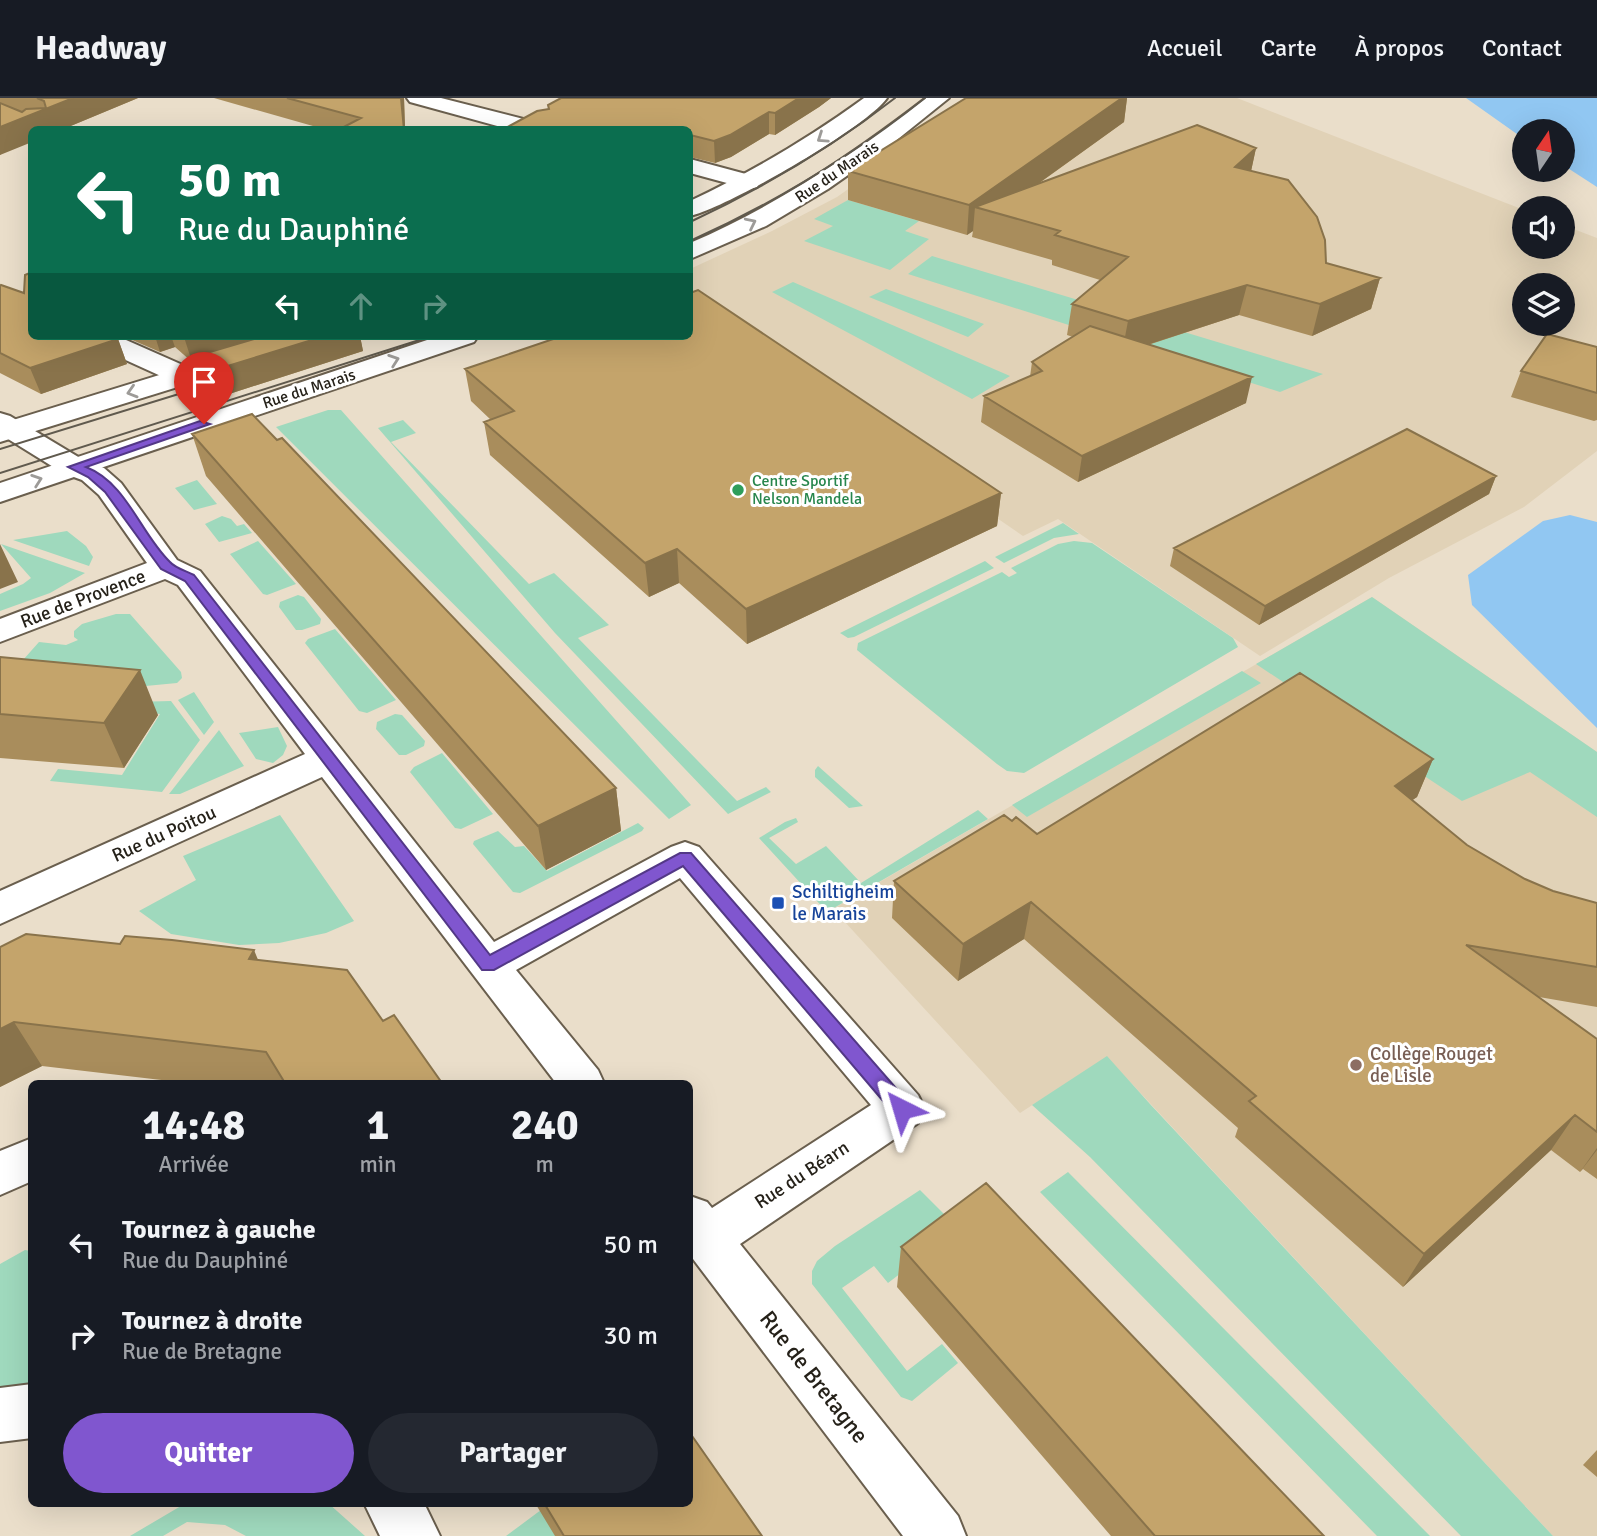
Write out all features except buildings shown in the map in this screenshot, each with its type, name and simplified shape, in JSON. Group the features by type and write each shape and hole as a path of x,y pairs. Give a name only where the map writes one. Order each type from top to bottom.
{"street":[{"path":"417,98 505,126"},
{"name":"Rue du Marais","path":"693,208 749,183 823,138 877,98"},
{"name":"Rue du Marais","path":"693,251 792,202 861,159 939,98"},
{"path":"693,167 749,183"},
{"path":"104,340 184,376"},
{"path":"4,428 301,340"},
{"name":"Rue du Marais","path":"0,492 452,340"},
{"path":"4,428 74,467 93,474 110,489 166,566 189,578 580,1080"},
{"name":"Rue de Provence","path":"0,631 166,566"},
{"name":"Rue du Poitou","path":"0,908 328,759"},
{"name":"Rue du Béarn","path":"488,965 685,857 902,1109 698,1229"},
{"path":"0,1174 28,1160"},
{"name":"Rue de Bretagne","path":"698,1229 938,1536"},
{"path":"0,1415 28,1412"},
{"path":"395,1507 412,1536"}],"shaded area":[{"path":"977,98 1237,98 1512,205 1512,259 1575,259 1575,230 1597,238 1597,451 1524,507 1389,578 1260,656 1058,519 1023,536 693,309 693,268 837,197"},
{"name":"Collège Rouget de Lisle","path":"1372,597 1597,752 1597,1536 1553,1536 1107,1057 1020,1113 833,909"}],"green space":[{"path":"848,200 919,221 905,231 929,239 890,270 804,241 833,226 814,219"},
{"path":"932,256 1323,374 1280,392 908,274"},
{"path":"793,282 1010,376 972,399 772,292"},
{"path":"886,289 984,324 968,337 869,297"},
{"path":"328,410 341,410 691,805 669,819 276,427"},
{"path":"403,420 416,433 391,442 529,584 554,573 609,625 578,638 737,801 766,787 771,792 728,814 555,633 378,428"},
{"path":"197,480 217,504 194,510 175,488"},
{"path":"222,516 231,519 237,526 244,524 252,533 219,542 205,524"},
{"path":"1063,523 1079,534 1054,538 1004,563 995,557"},
{"path":"67,531 86,546 93,557 89,566 13,540"},
{"path":"258,541 296,584 267,595 263,594 230,554"},
{"path":"1074,541 1092,543 1233,638 1238,647 1024,773 1007,771 997,764 857,650 858,643 1002,572 1009,577 1017,573 1011,568 1058,544"},
{"path":"1,544 85,573 50,593 0,611 0,594 31,578"},
{"path":"985,561 994,568 854,637 848,638 840,633"},
{"path":"298,595 304,597 321,619 320,624 296,630 279,607 280,602"},
{"path":"1372,597 1597,752 1597,817 1530,772 1462,801 1256,664"},
{"path":"116,614 130,614 181,672 182,678 177,683 135,687 23,660 39,642 66,645 78,640 74,637 74,631 82,624"},
{"path":"335,629 396,700 367,713 359,711 305,643 308,639"},
{"path":"1242,671 1261,683 1027,817 1012,805"},
{"path":"194,692 214,722 204,735 178,700"},
{"path":"171,701 200,740 162,792 50,781 58,769 122,775 160,714 125,710 133,702"},
{"path":"395,714 402,715 425,741 424,746 406,755 399,755 376,729 377,722"},
{"path":"278,727 287,746 283,755 273,763 256,759 239,733"},
{"path":"219,730 244,766 180,794 169,794"},
{"path":"442,753 493,814 461,829 455,828 410,772 414,767"},
{"path":"818,766 863,806 849,808 815,777"},
{"path":"978,810 988,819 827,912 759,838 796,818 798,822 769,838 796,864 826,846 861,883"},
{"path":"280,815 354,921 326,933 279,943 239,945 171,934 139,911 196,880 183,856"},
{"path":"638,823 644,828 642,831 520,893 513,892 473,844 474,841 498,831 515,847 524,846 547,871"},
{"path":"1107,1056 1553,1536 1461,1536 1090,1157 1032,1105"},
{"path":"1068,1172 1430,1536 1377,1536 1040,1192"},
{"path":"920,1190 947,1217 940,1243 888,1283 874,1266 842,1288 907,1371 942,1344 958,1363 912,1401 901,1397 812,1284 812,1271 817,1261 835,1246"},
{"path":"28,1250 28,1387 0,1390 0,1264"},
{"path":"179,1507 332,1507 365,1536 246,1536 225,1525 187,1522 163,1536 130,1536"},
{"path":"545,1507 564,1536 506,1536"}],"water":[{"path":"1466,98 1597,98 1597,187 1575,173 1575,119 1512,119 1512,131"},
{"path":"1570,515 1597,522 1597,728 1472,605 1468,575 1543,521"}],"tram line":[{"path":"693,220 796,166 895,98"},
{"path":"693,240 752,211 812,177 925,98"},
{"path":"341,344 354,340"},
{"path":"0,473 419,340"},
{"path":"0,449 234,377"}],"place":[{"name":"Centre Sportif Nelson Mandela","path":"738,490"},
{"name":"Schiltigheim le Marais","path":"778,903"},
{"name":"Collège Rouget de Lisle","path":"1356,1065"}],"route":[{"path":"204,424 74,467 93,474 110,489 166,566 189,578 488,965 685,857 902,1109"}]}
